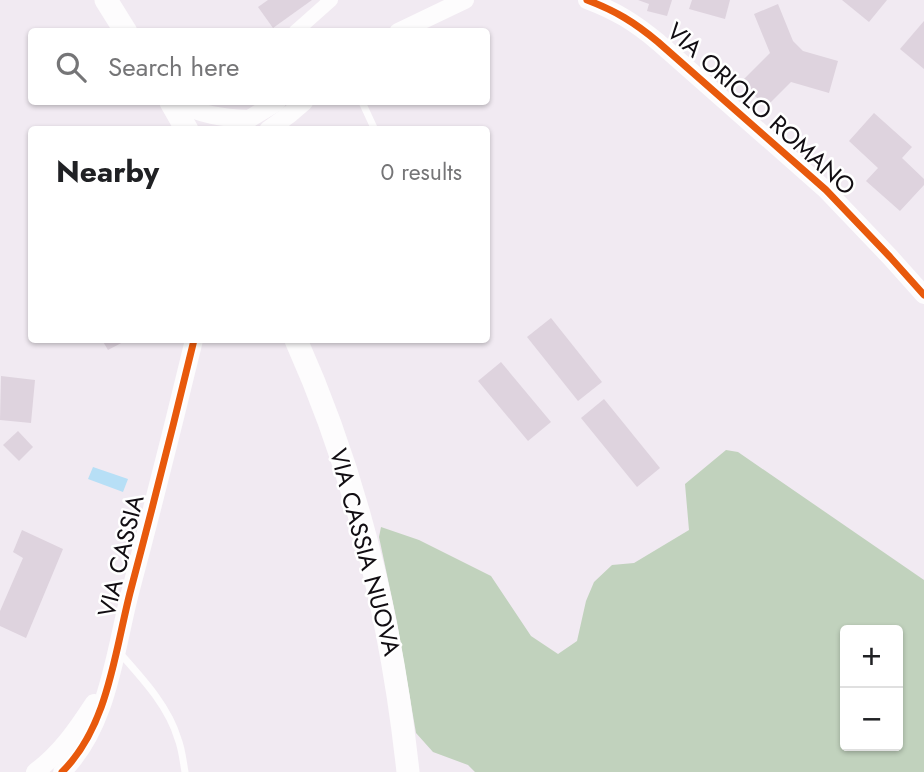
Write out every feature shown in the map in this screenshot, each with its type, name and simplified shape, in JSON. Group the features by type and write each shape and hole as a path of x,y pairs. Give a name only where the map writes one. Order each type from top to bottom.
{"main road":[{"path":"106,0 124,28"},
{"path":"173,105 185,126"},
{"name":"VIA CASSIA NUOVA","path":"297,343 333,432 372,563 393,659 408,772"}],"street":[{"path":"300,28 331,0"},
{"path":"406,28 464,0"},
{"name":"VIA ORIOLO ROMANO","path":"587,0 635,23 658,42 827,190 924,295"},
{"path":"183,105 200,113 249,119"},
{"path":"239,126 272,105"},
{"path":"274,126 300,105"},
{"name":"VIA CASSIA","path":"62,772 74,759 93,726 113,673 127,603 169,449 193,343"},
{"name":"VIA CASSIA","path":"35,772 68,741 113,673"}],"lane":[{"path":"363,105 373,126"},
{"path":"118,651 163,706 178,738 185,772"}],"green space":[{"path":"726,450 738,452 924,580 924,772 475,772 468,765 433,752 416,733 379,537 381,527 419,540 491,576 531,636 558,654 577,641 586,601 594,582 612,565 634,563 689,530 685,484"}],"water":[{"path":"93,467 128,479 123,492 88,479"}],"building":[{"path":"268,0 312,0 273,28 258,7"},
{"path":"638,0 672,0 667,16 647,11 649,4"},
{"path":"692,0 730,0 725,19 689,9"},
{"path":"842,0 887,0 869,22"},
{"path":"778,4 793,41 803,51 838,61 829,93 791,82 766,107 741,82 770,53 754,14"},
{"path":"924,21 924,69 900,49"},
{"path":"874,113 912,147 902,158 924,179 924,185 900,211 866,181 878,168 849,141"},
{"path":"551,318 602,382 578,401 527,337"},
{"path":"104,343 121,343 108,350"},
{"path":"501,362 551,422 528,441 478,381"},
{"path":"1,376 35,380 31,423 0,420"},
{"path":"604,399 660,468 637,487 581,418"},
{"path":"18,431 33,447 19,461 3,445"},
{"path":"22,530 63,549 26,638 0,626 0,611 23,558 13,552"}],"cycle path":[{"path":"587,0 624,18 658,42 826,190 924,295"},
{"path":"62,772 78,753 90,732 108,686 193,343"}]}
